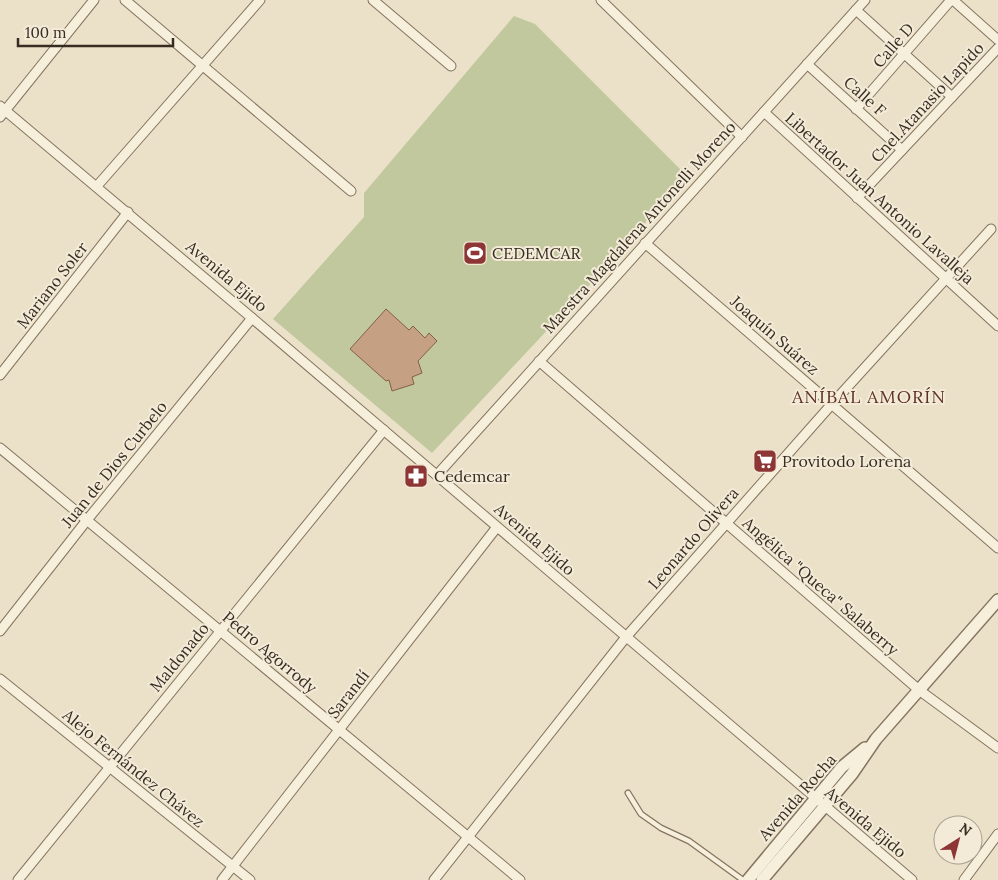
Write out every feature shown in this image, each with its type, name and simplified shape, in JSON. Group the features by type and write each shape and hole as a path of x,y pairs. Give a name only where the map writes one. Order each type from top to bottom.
{"street":[{"path":"2,111 94,0"},
{"path":"125,0 351,191"},
{"path":"97,186 260,0"},
{"path":"373,0 451,66"},
{"path":"601,0 742,137"},
{"path":"952,0 998,40"},
{"name":"Calle D","path":"856,109 952,0"},
{"path":"860,4 905,54 952,97"},
{"name":"Maestra Magdalena Antonelli Moreno","path":"437,475 860,4"},
{"name":"Cnel.Atanasio Lapido","path":"858,198 998,48"},
{"name":"Calle F","path":"807,64 902,150"},
{"name":"Avenida Ejido","path":"2,111 128,212 912,880"},
{"name":"Libertador Juan Antonio Lavalleja","path":"764,112 998,326"},
{"name":"Mariano Soler","path":"0,375 128,212"},
{"name":"Leonardo Olivera","path":"434,880 626,637 831,405 991,229"},
{"name":"Joaquín Suárez","path":"645,243 998,548"},
{"name":"Juan de Dios Curbelo","path":"0,631 86,520 252,318"},
{"name":"Angélica \"Queca\" Salaberry","path":"539,361 919,690 998,748"},
{"name":"Maldonado","path":"18,880 384,430"},
{"name":"Pedro Agorrody","path":"0,448 520,880"},
{"name":"Sarandí","path":"222,880 497,527"},
{"name":"Avenida Rocha","path":"762,880 819,802 842,766 876,739 998,600"},
{"name":"Alejo Fernández Chávez","path":"0,679 250,880"},
{"name":"Avenida Rocha","path":"748,880 819,802"},
{"path":"964,880 998,834"}],"lane":[{"path":"628,793 641,814 660,828 689,841 742,880"}],"green space":[{"name":"CEDEMCAR","path":"514,16 535,24 687,176 586,289 432,453 273,319 364,217 364,193"}],"building":[{"path":"386,309 409,330 413,326 425,338 429,333 437,341 418,361 422,373 412,377 414,384 392,391 389,380 386,381 350,349"}],"place":[{"name":"CEDEMCAR","path":"475,253"},
{"name":"Provitodo Lorena","path":"765,461"},
{"name":"Cedemcar","path":"416,476"}],"district":[{"name":"ANÍBAL AMORÍN","path":"869,397"}]}
